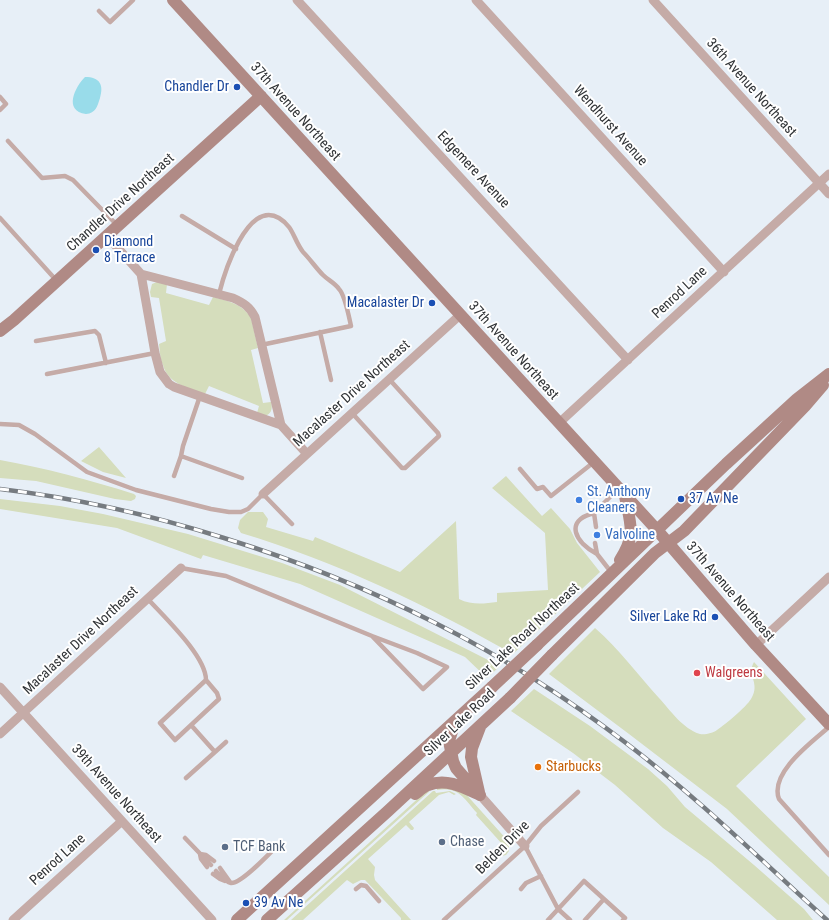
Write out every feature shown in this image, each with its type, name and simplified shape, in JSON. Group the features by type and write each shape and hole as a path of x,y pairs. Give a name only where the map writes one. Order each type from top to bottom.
{"main road":[{"name":"37th Avenue Northeast","path":"173,0 657,530 756,645 829,726"},
{"name":"Chandler Drive Northeast","path":"0,331 58,281 261,96"},
{"name":"Silver Lake Road Northeast","path":"237,920 492,687 797,398 829,374"},
{"path":"668,543 684,531 805,406 829,378"},
{"path":"612,573 628,548 631,538 631,528 622,492"},
{"name":"Silver Lake Road","path":"267,920 276,915 510,698 655,553 668,543"},
{"path":"455,721 449,741 453,761 456,768 480,795"},
{"path":"480,726 472,748 471,757 480,795"},
{"path":"388,811 428,785 449,782 459,784 480,795"}],"street":[{"name":"Edgemere Avenue","path":"297,0 628,360"},
{"name":"Wendhurst Avenue","path":"476,0 724,272"},
{"name":"36th Avenue Northeast","path":"653,0 829,194"},
{"name":"Penrod Lane","path":"559,423 829,174"},
{"path":"107,236 141,274 155,353 160,372 169,384 281,425"},
{"path":"141,274 219,294 244,303 251,310 255,317 281,425 307,454"},
{"name":"Macalaster Drive Northeast","path":"263,494 460,315"},
{"name":"Macalaster Drive Northeast","path":"0,734 181,568"},
{"path":"756,645 829,577"},
{"name":"39th Avenue Northeast","path":"0,687 212,920"},
{"path":"480,795 525,846"},
{"name":"Penrod Lane","path":"13,920 122,821"}],"lane":[{"path":"99,11 110,22 133,0"},
{"path":"0,97 6,104 0,110"},
{"path":"8,141 42,178 65,176 73,180 118,226"},
{"path":"219,294 223,280 241,237 254,220 258,217 270,215 278,217 292,230 297,244 323,275 340,289 351,326 261,344"},
{"path":"182,216 236,249"},
{"path":"0,218 58,281"},
{"path":"36,341 95,331 99,335 106,362"},
{"path":"320,332 331,380"},
{"path":"47,374 155,353"},
{"path":"352,413 402,468 405,468 439,436 438,433 389,379"},
{"path":"174,476 200,396"},
{"path":"0,424 19,426 35,434 87,472 136,490 211,509 229,512 241,512 248,509 263,494 292,524"},
{"path":"181,456 242,478"},
{"path":"520,470 537,489 543,487 551,496 594,462"},
{"path":"612,573 597,554 587,549 578,539 575,532 575,527 578,521 589,514 594,513 622,492"},
{"path":"594,513 596,527"},
{"path":"595,543 597,554"},
{"path":"181,568 226,576 417,653 447,667 423,689 372,636"},
{"path":"147,598 196,653 206,674 206,680 217,693 219,699 175,740 160,723 206,680"},
{"path":"191,725 215,752"},
{"path":"829,726 786,767 778,785 777,793 779,799 829,855"},
{"path":"186,778 226,742"},
{"name":"Belden Drive","path":"444,920 525,846 541,826 578,792"},
{"path":"185,838 211,864"},
{"path":"216,871 229,882 235,882 244,877 277,846"},
{"path":"525,846 558,909 570,920"},
{"path":"521,889 526,883 541,876"},
{"path":"548,920 584,881 625,918 623,920"},
{"path":"356,889 361,885 366,886 380,901"},
{"path":"585,920 604,899"}],"green space":[{"path":"157,282 167,284 166,293 209,305 213,297 235,304 248,313 251,318 258,348 251,350 263,403 271,402 272,405 272,409 269,414 265,416 257,413 259,406 209,386 205,394 186,387 169,377 160,355 159,344 166,341 159,298 151,297 150,292 152,284"},
{"path":"99,447 126,478 103,472 81,461"},
{"path":"0,460 67,475 134,494 136,496 135,499 131,501 115,499 36,481 0,478"},
{"path":"506,476 542,516 551,508 570,529 577,543 600,572 513,654 447,618 380,586 312,557 241,533 238,528 240,520 248,512 263,512 268,519 266,527 313,541 315,537 400,572 456,521 459,599 477,604 497,602 497,593 548,590 545,533 492,488"},
{"path":"0,499 60,506 103,514 188,534 282,563 340,585 492,662 499,667 487,678 465,657 300,584 203,555 201,559 117,528 0,509"},
{"path":"595,628 620,653 677,719 694,732 709,734 715,731 736,715 751,699 755,688 752,671 754,662 806,719 736,786 829,877 829,905 727,809 549,674"},
{"path":"534,689 590,726 648,769 667,786 685,807 804,909 813,920 777,920 711,862 663,828 615,785 573,753 511,711"},
{"path":"445,786 464,792 509,842 509,851 506,855 502,856 498,852 503,845 460,795 451,790 437,790 437,788"},
{"path":"431,790 287,920 284,920 424,793"},
{"path":"433,791 436,793 450,791 456,794 454,795 449,792 439,795 409,822 414,828 413,830 406,825 368,859 375,867 375,880 411,920 401,920 401,918 365,880 361,880 353,884 347,880 303,920 291,920"}],"water":[{"path":"85,77 94,78 100,83 101,86 100,98 96,109 86,114 79,112 73,104 75,92"}],"railway":[{"path":"0,489 57,497 113,508 224,538 279,556 332,576 384,598 434,622 484,649 532,678 579,709 626,743 703,807 827,920"}],"place":[{"name":"Chandler Dr","path":"237,87"},
{"name":"Diamond 8 Terrace","path":"96,250"},
{"name":"Macalaster Dr","path":"432,303"},
{"name":"37 Av Ne","path":"681,499"},
{"name":"St. Anthony Cleaners","path":"579,500"},
{"name":"Valvoline","path":"597,535"},
{"name":"Silver Lake Rd","path":"715,617"},
{"name":"Walgreens","path":"697,673"},
{"name":"Starbucks","path":"538,767"},
{"name":"Chase","path":"442,842"},
{"name":"TCF Bank","path":"225,847"},
{"name":"39 Av Ne","path":"246,903"}]}
